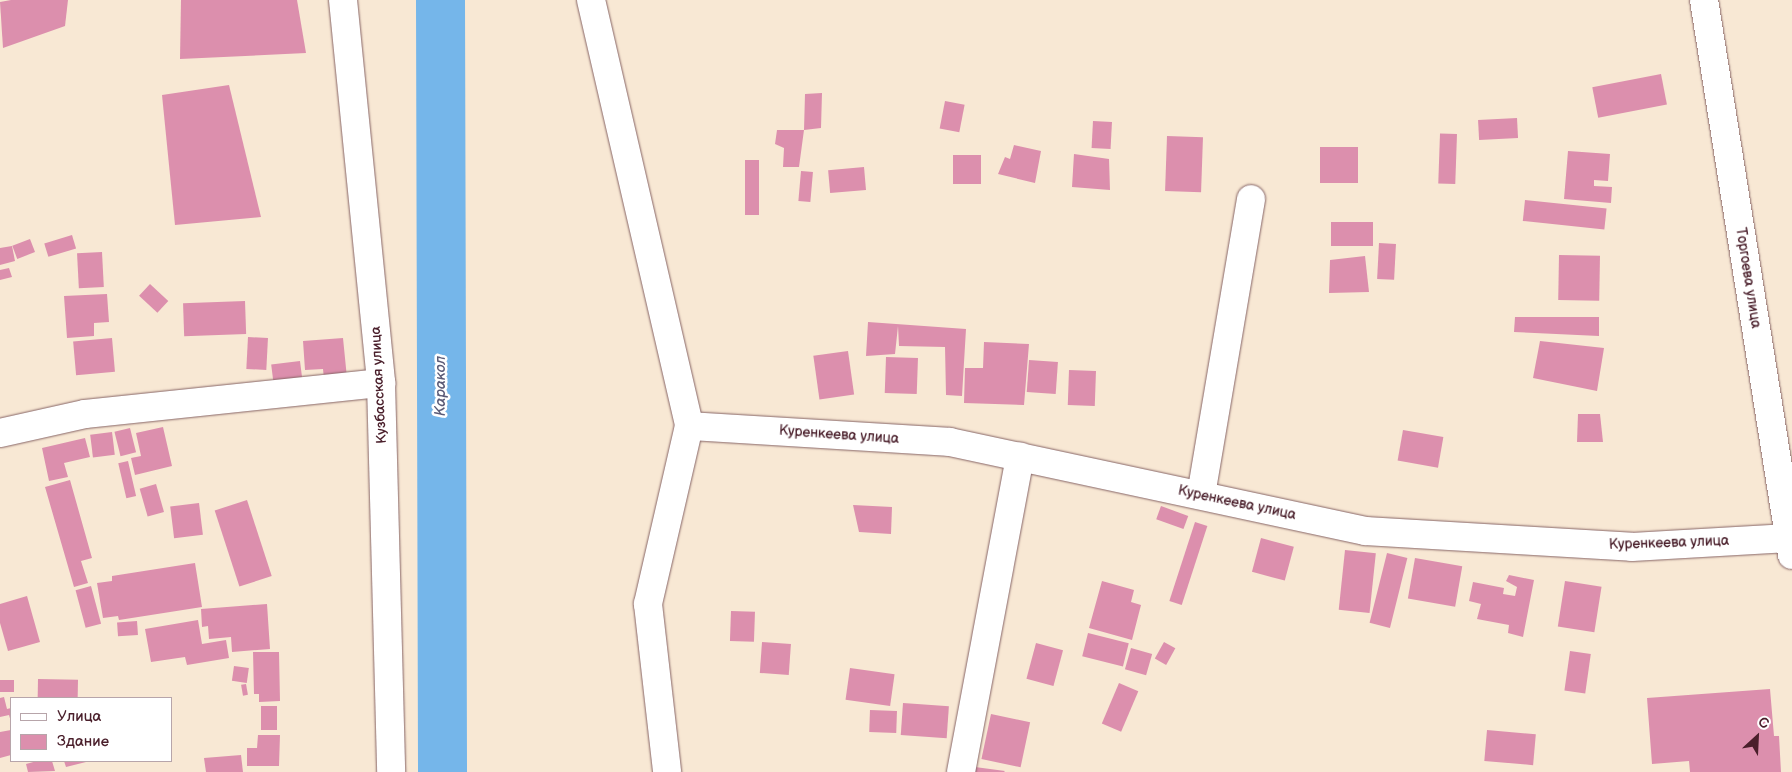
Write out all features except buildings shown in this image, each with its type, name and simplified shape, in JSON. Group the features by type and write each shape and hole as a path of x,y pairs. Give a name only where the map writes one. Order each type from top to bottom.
{"street":[{"name":"Кузбасская улица","path":"343,0 381,383 391,772"},
{"path":"590,0 689,426 648,604 667,772"},
{"name":"Торгоева улица","path":"1704,0 1785,468 1791,547"},
{"path":"1201,495 1251,199"},
{"path":"0,432 85,414 381,383"},
{"name":"Куренкеева улица","path":"689,426 950,442 1364,531 1632,547 1791,547"},
{"path":"962,772 1020,456"}],"waterway":[{"name":"Каракол","path":"440,0 442,772"}]}
